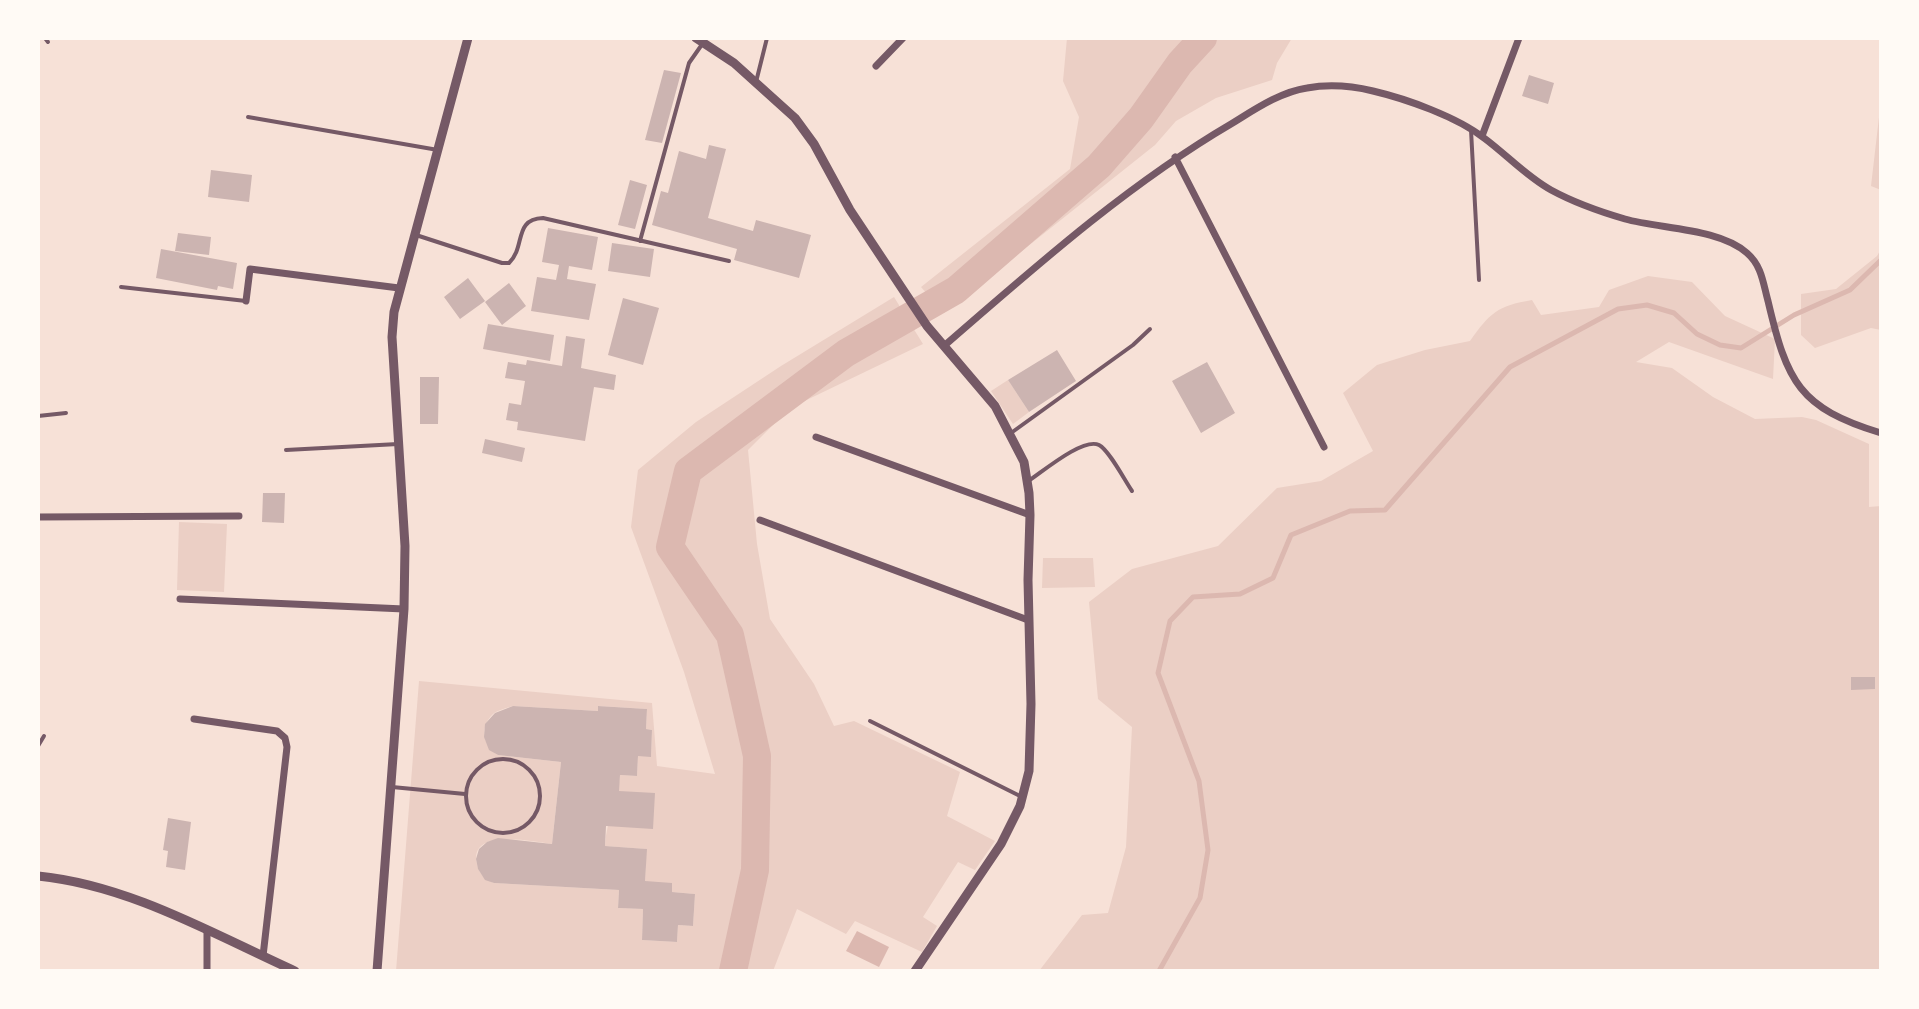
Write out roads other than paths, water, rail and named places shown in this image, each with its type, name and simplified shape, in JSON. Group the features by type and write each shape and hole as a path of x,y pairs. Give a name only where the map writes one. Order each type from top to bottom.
{"street":[{"path":"377,971 404,609 405,546 392,337 399,288 468,38"},
{"path":"876,66 903,38"},
{"path":"1482,136 1519,38"},
{"path":"700,40 756,82 795,118 814,144 850,210 927,326 995,406 1024,462 1030,515 1028,620 1031,704 1029,757 1022,797 1001,844 915,971"},
{"path":"944,346 1011,288 1175,157 1267,102 1306,88 1342,85 1376,92 1448,117 1482,136 1551,190 1624,219 1700,234 1728,242 1745,251 1759,270 1781,355 1802,391 1812,401 1853,424 1881,433"},
{"path":"1175,157 1324,447"},
{"path":"246,301 250,269 399,288"},
{"path":"816,437 1030,515"},
{"path":"38,517 239,516"},
{"path":"760,520 1028,620"},
{"path":"180,599 404,609"},
{"path":"194,719 277,731 285,738 287,747 263,956"},
{"path":"38,876 95,886 140,901 295,971"},
{"path":"207,931 207,971"}],"lane":[{"path":"756,82 767,38"},
{"path":"640,241 689,63 700,40"},
{"path":"248,117 438,150"},
{"path":"1471,130 1479,280"},
{"path":"414,234 509,263 514,258 525,224 532,218 543,218 729,261"},
{"path":"121,287 246,301"},
{"path":"1010,434 1133,345 1150,329"},
{"path":"38,416 66,413"},
{"path":"1027,482 1082,445 1094,443 1103,447 1132,491"},
{"path":"286,450 398,444"},
{"path":"870,721 1022,797"},
{"path":"38,746 44,736"},
{"path":"501,758 525,765 539,785 540,797 532,819 523,827 500,833 478,824 470,814 465,794 470,777 478,767 501,758"},
{"path":"391,786 465,794"}],"waterway":[{"path":"733,971 755,870 757,756 730,635 670,547 688,471 846,353 956,290 1099,166 1203,38"},
{"path":"1159,971 1200,898 1208,850 1199,781 1158,673 1170,621 1193,597 1240,594 1273,578 1291,535 1350,511 1385,510 1510,367 1618,309 1647,305 1674,313 1697,334 1720,345 1741,348 1794,315 1850,290 1881,260"}]}
